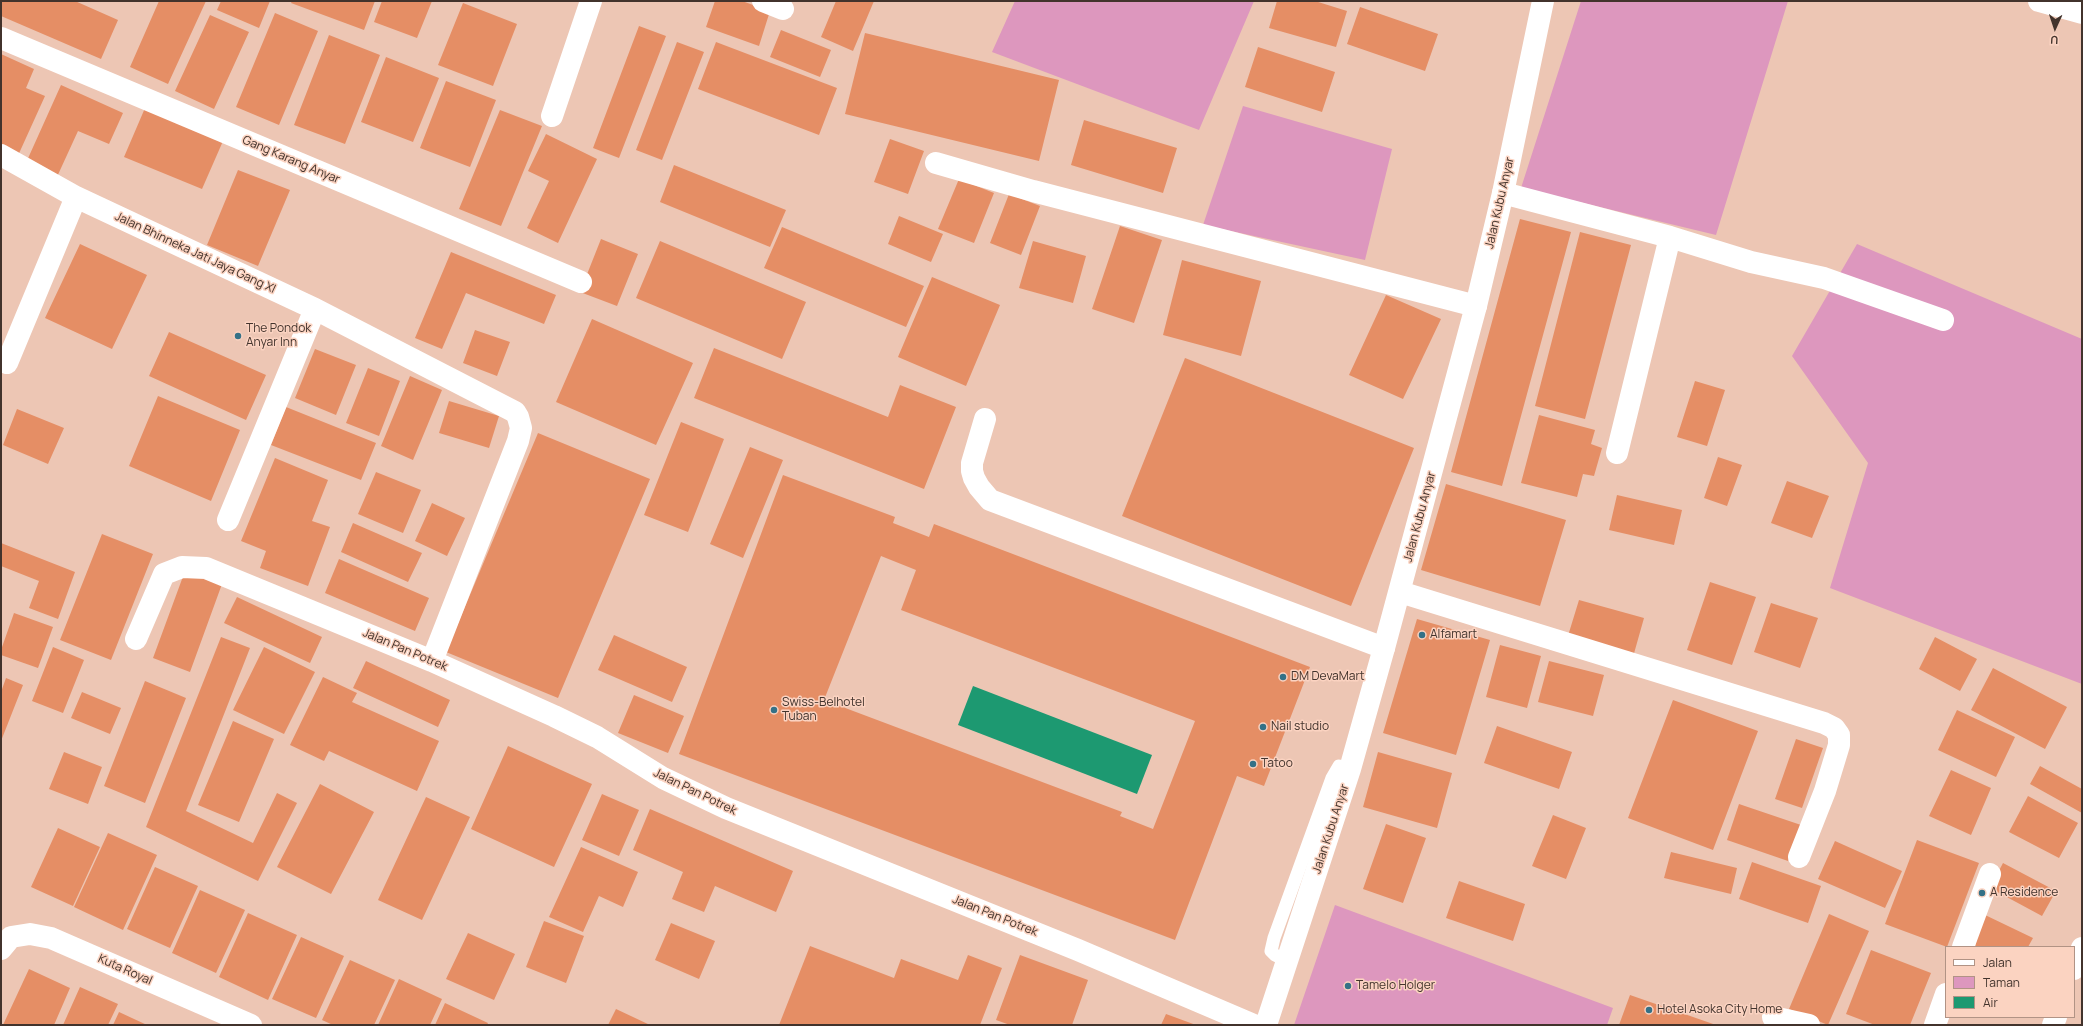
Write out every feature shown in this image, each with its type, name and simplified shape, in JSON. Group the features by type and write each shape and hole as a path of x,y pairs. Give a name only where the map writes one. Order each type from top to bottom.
{"street":[{"path":"552,116 591,1"},
{"name":"Jalan Kubu Anyar","path":"1266,1025 1350,769 1400,592 1476,306 1503,193 1543,1"},
{"path":"2039,1 2082,13"},
{"name":"Gang Karang Anyar","path":"1,38 581,282"},
{"name":"Jalan Bhinneka Jati Jaya Gang XI","path":"1,155 76,197 315,309 510,409 518,417 521,428 518,441 432,661"},
{"path":"936,163 1033,191 1476,306"},
{"path":"1503,193 1670,237 1751,262 1824,278 1943,320"},
{"path":"7,363 76,197"},
{"path":"1617,453 1670,237"},
{"path":"228,520 315,309"},
{"path":"985,419 972,463 972,471 979,487 990,500 1384,648"},
{"name":"Jalan Pan Potrek","path":"136,639 164,574 182,567 206,568 432,661 597,737 663,778 726,808 1071,947 1254,1025"},
{"path":"1400,592 1824,723 1834,728 1839,735 1839,744 1825,791 1799,857"},
{"path":"1963,946 1990,874"},
{"name":"Kuta Royal","path":"1,949 11,937 30,934 51,938 251,1025"},
{"path":"2075,966 2082,948"},
{"path":"1935,1025 1945,997"},
{"path":"1773,1017 1809,1025"}],"green space":[{"path":"1015,1 1254,1 1199,130 992,52"},
{"path":"1581,1 1788,1 1716,235 1521,188"},
{"path":"1243,106 1392,149 1365,260 1203,225"},
{"path":"1857,244 2082,339 2082,684 1830,588 1868,463 1792,356"},
{"path":"1335,905 1613,1008 1607,1025 1294,1025"}],"water":[{"path":"973,686 1152,755 1137,794 958,725"}],"building":[{"path":"1,1 75,1 118,20 101,59 1,16"},
{"path":"159,1 206,1 168,84 130,67"},
{"path":"221,1 270,1 259,28 217,10"},
{"path":"292,1 375,1 364,30 291,3"},
{"path":"382,1 432,1 417,38 374,22"},
{"path":"715,1 742,1 770,11 759,46 706,27"},
{"path":"836,1 874,1 853,51 821,37"},
{"path":"1277,1 1315,1 1347,11 1336,47 1269,28"},
{"path":"463,3 517,24 493,86 438,65"},
{"path":"1360,7 1438,34 1425,71 1347,44"},
{"path":"275,13 318,31 279,125 236,107"},
{"path":"210,15 249,32 214,109 175,91"},
{"path":"639,26 666,36 619,158 593,148"},
{"path":"781,30 831,50 820,77 770,57"},
{"path":"865,33 1059,80 1039,161 845,114"},
{"path":"329,35 380,55 345,144 294,125"},
{"path":"677,42 704,52 662,160 636,150"},
{"path":"716,42 837,88 819,135 698,89"},
{"path":"1258,47 1335,72 1322,112 1245,87"},
{"path":"1,54 34,69 26,88 45,96 16,160 1,153"},
{"path":"386,57 439,78 413,142 361,122"},
{"path":"446,81 496,100 470,167 420,148"},
{"path":"61,85 123,113 109,144 78,131 56,179 25,165"},
{"path":"145,108 223,141 202,189 124,157"},
{"path":"500,110 542,126 501,226 459,209"},
{"path":"1084,120 1177,148 1163,193 1071,165"},
{"path":"546,134 597,159 558,243 527,228 549,181 528,171"},
{"path":"890,139 924,151 908,194 874,182"},
{"path":"674,165 786,210 770,247 660,202"},
{"path":"238,170 290,190 258,266 207,245"},
{"path":"959,179 994,193 974,243 938,229"},
{"path":"1009,194 1040,206 1021,255 990,243"},
{"path":"899,216 943,234 931,262 888,244"},
{"path":"1520,219 1571,232 1502,486 1451,472"},
{"path":"1120,226 1162,240 1134,323 1092,309"},
{"path":"782,227 924,286 906,327 764,268"},
{"path":"1580,232 1631,245 1585,419 1535,406"},
{"path":"601,239 638,254 617,306 580,292"},
{"path":"660,241 806,302 782,359 636,298"},
{"path":"1033,241 1086,256 1073,303 1019,288"},
{"path":"80,244 147,275 112,349 45,318"},
{"path":"451,252 556,295 544,324 466,293 442,349 415,338"},
{"path":"1182,260 1261,281 1241,356 1163,335"},
{"path":"932,277 1000,305 966,386 898,357"},
{"path":"1386,295 1441,319 1403,399 1349,375"},
{"path":"592,319 693,363 656,445 556,402"},
{"path":"475,330 510,342 497,376 463,363"},
{"path":"169,332 266,375 246,420 149,376"},
{"path":"714,348 888,417 900,385 956,407 924,489 694,398"},
{"path":"315,349 356,365 336,415 295,398"},
{"path":"1185,358 1414,448 1351,606 1122,516"},
{"path":"368,368 400,381 379,436 346,423"},
{"path":"410,376 442,390 413,460 381,446"},
{"path":"1695,381 1725,390 1707,446 1677,437"},
{"path":"158,396 240,430 211,501 129,466"},
{"path":"449,401 499,416 489,448 439,433"},
{"path":"286,407 376,443 361,480 271,445"},
{"path":"17,409 64,428 48,464 3,445"},
{"path":"1539,415 1595,430 1591,444 1602,448 1594,476 1583,474 1577,497 1521,483"},
{"path":"681,422 724,439 688,532 644,515"},
{"path":"538,433 650,479 558,698 446,652"},
{"path":"750,447 783,460 743,558 710,544"},
{"path":"1718,457 1742,465 1727,506 1704,498"},
{"path":"275,458 328,480 312,521 330,527 308,586 260,568 266,551 241,541"},
{"path":"376,472 421,490 403,533 358,514"},
{"name":"Swiss-Belhotel Tuban","path":"783,475 895,517 893,523 929,537 934,524 1310,667 1264,786 1237,776 1175,940 679,754","holes":["881,556 916,570 901,610 1195,721 1153,829 1120,816 1122,812 824,700"]},
{"path":"1787,481 1829,496 1812,538 1771,523"},
{"path":"1446,484 1566,520 1540,606 1421,570"},
{"path":"1617,495 1682,510 1674,545 1609,530"},
{"path":"432,503 465,518 447,556 415,541"},
{"path":"353,523 422,553 408,582 341,552"},
{"path":"102,534 153,554 111,660 60,640"},
{"path":"1,543 75,572 58,619 29,608 39,581 1,566"},
{"path":"339,559 429,598 415,631 325,593"},
{"path":"185,571 222,584 190,672 153,658"},
{"path":"1710,582 1756,597 1732,665 1687,650"},
{"path":"237,597 322,637 310,663 224,623"},
{"path":"1579,600 1644,618 1633,657 1567,639"},
{"path":"1771,603 1818,618 1800,668 1754,652"},
{"path":"14,613 53,627 38,668 1,655 1,650"},
{"path":"1417,619 1490,640 1456,755 1383,733"},
{"path":"614,635 687,667 672,702 598,670"},
{"path":"221,637 250,648 186,811 253,843 277,793 297,803 258,881 146,827"},
{"path":"1935,637 1977,659 1960,691 1919,669"},
{"path":"1500,645 1541,656 1527,708 1486,697"},
{"path":"53,647 84,660 63,713 32,701"},
{"path":"264,647 315,672 284,734 233,710"},
{"path":"366,661 450,700 438,727 353,688"},
{"path":"1549,661 1604,675 1593,716 1538,702"},
{"path":"1993,668 2067,707 2045,749 1971,710"},
{"path":"323,677 357,693 352,702 439,741 417,791 329,751 324,761 290,745"},
{"path":"6,678 23,685 1,741 1,692"},
{"path":"145,681 186,698 145,803 104,786"},
{"path":"82,692 121,708 110,734 71,718"},
{"path":"634,695 684,716 668,753 618,733"},
{"path":"1673,700 1758,731 1713,850 1628,818"},
{"path":"1957,710 2015,737 1996,777 1938,750"},
{"path":"233,721 274,739 239,822 198,805"},
{"path":"1497,726 1572,752 1559,789 1484,763"},
{"path":"1796,739 1823,748 1802,808 1775,799"},
{"path":"508,746 592,784 554,867 471,829"},
{"path":"64,752 102,767 88,804 49,789"},
{"path":"1378,752 1452,773 1437,828 1363,807"},
{"path":"2040,766 2082,789 2082,813 2030,784"},
{"path":"1951,770 1991,788 1971,835 1929,816"},
{"path":"320,784 374,812 331,894 277,867"},
{"path":"602,794 639,810 619,856 582,840"},
{"path":"2028,796 2078,823 2059,858 2009,832"},
{"path":"426,797 470,817 422,920 378,900"},
{"path":"1739,804 1801,825 1788,861 1727,840"},
{"path":"650,809 793,871 776,912 715,886 704,912 672,899 683,872 633,850"},
{"path":"1553,815 1586,828 1566,879 1532,866"},
{"path":"1386,824 1426,838 1403,903 1363,889"},
{"path":"58,828 100,847 73,906 31,887"},
{"path":"108,833 157,855 123,930 74,907"},
{"path":"1917,840 1979,863 1947,946 1885,924"},
{"path":"1835,841 1902,871 1885,908 1818,879"},
{"path":"581,847 638,872 623,907 599,896 583,932 549,917"},
{"path":"1671,852 1737,868 1731,894 1664,878"},
{"path":"1752,862 1821,886 1808,923 1739,899"},
{"path":"2003,863 2056,891 2042,916 1990,888"},
{"path":"155,867 198,886 170,948 127,929"},
{"path":"1459,881 1525,904 1513,941 1446,918"},
{"path":"200,890 245,910 216,973 172,953"},
{"path":"248,913 297,935 268,1000 219,977"},
{"path":"1829,914 1869,931 1828,1025 1789,1009"},
{"path":"1983,914 2033,938 2029,946 1975,946"},
{"path":"544,921 584,936 566,983 526,967"},
{"path":"671,923 715,941 699,979 655,960"},
{"path":"468,933 515,954 494,1000 446,979"},
{"path":"301,937 344,956 316,1018 272,999"},
{"path":"810,946 894,978 901,959 958,980 968,955 1002,968 980,1025 779,1025"},
{"path":"1871,950 1931,973 1910,1025 1875,1025 1846,1014"},
{"path":"1020,955 1088,980 1072,1025 1010,1025 996,1020"},
{"path":"350,960 395,980 374,1025 333,1025 322,1020"},
{"path":"29,969 70,988 54,1025 3,1025"},
{"path":"399,979 442,999 430,1025 378,1025"},
{"path":"80,987 118,1004 108,1025 63,1025"},
{"name":"Hotel Asoka City Home","path":"1630,995 1716,1025 1619,1025"},
{"path":"445,1003 488,1023 487,1025 435,1025"},
{"path":"616,1009 650,1025 608,1025"},
{"path":"119,1012 147,1025 113,1025"},
{"path":"1166,1014 1196,1025 1161,1025"}],"place":[{"name":"The Pondok Anyar Inn","path":"238,336"},
{"name":"Alfamart","path":"1422,635"},
{"name":"DM DevaMart","path":"1283,677"},
{"name":"Swiss-Belhotel Tuban","path":"774,710"},
{"name":"Nail studio","path":"1263,727"},
{"name":"Tatoo","path":"1253,764"},
{"name":"A Residence","path":"1982,893"},
{"name":"Tamelo Holger","path":"1348,986"},
{"name":"Hotel Asoka City Home","path":"1649,1010"}]}
